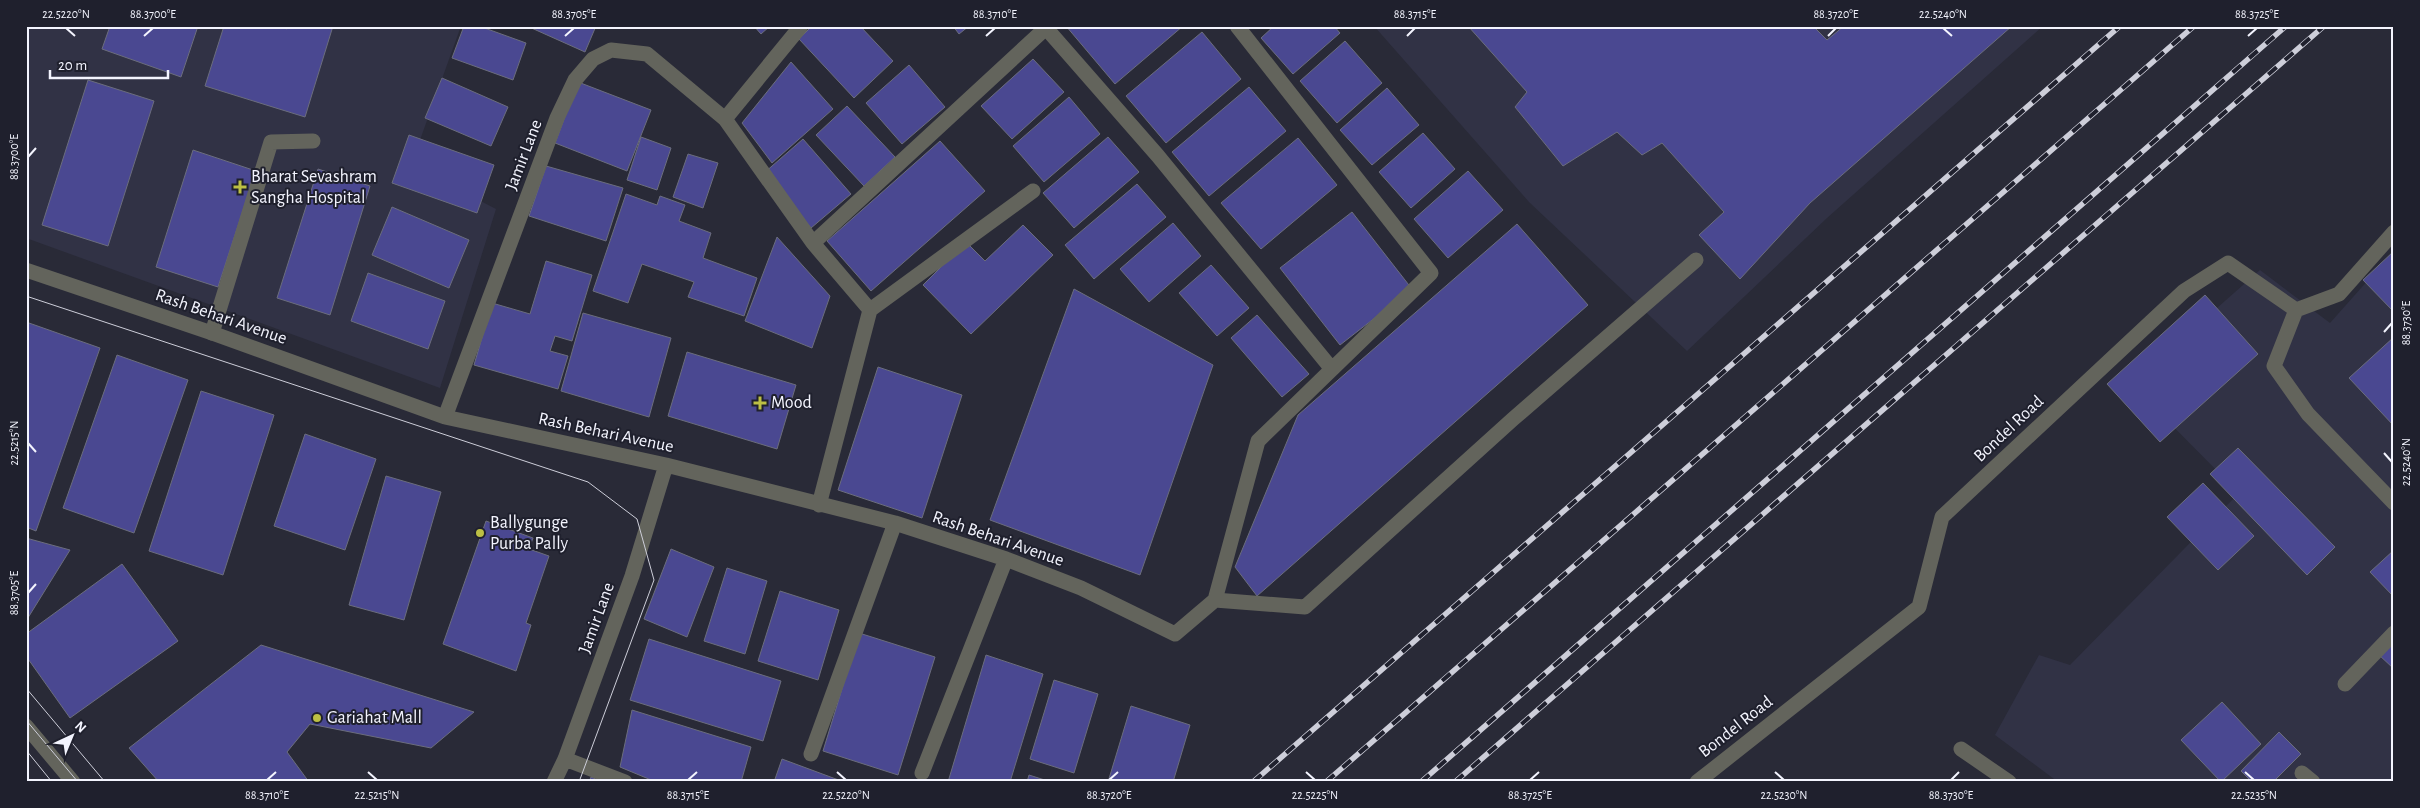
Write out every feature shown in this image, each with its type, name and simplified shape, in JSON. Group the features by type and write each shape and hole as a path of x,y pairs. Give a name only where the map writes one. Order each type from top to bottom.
{"street":[{"path":"725,119 801,26"},
{"path":"1237,26 1431,273 1331,368 1258,441 1214,600 1305,607 1513,419 1696,260"},
{"path":"813,243 1047,27 1158,156 1331,368"},
{"name":"Jamir Lane","path":"445,417 558,118 575,80 593,59 611,50 647,54 725,119 813,243 870,310"},
{"path":"212,333 271,142 313,141"},
{"path":"819,505 870,310 1034,191"},
{"path":"2394,232 2338,294 2296,310 2274,366 2308,414 2394,503"},
{"name":"Bondel Road","path":"1697,782 1919,607 1942,517 2184,291 2228,263 2296,310"},
{"name":"Rash Behari Avenue","path":"26,270 212,333 445,417 666,465 895,523 1006,559 1081,588 1175,634 1214,600"},
{"name":"Jamir Lane","path":"554,782 565,759 632,576 666,465"},
{"path":"811,754 895,523"},
{"path":"922,773 1006,559"},
{"path":"2345,684 2394,633"},
{"path":"26,726 73,782"},
{"path":"1961,749 2009,782"},
{"path":"565,759 625,782"}],"shaded area":[{"name":"Bharat Sevashram Sangha Hospital","path":"26,26 461,26 411,165 496,209 440,388 26,238"},
{"path":"1374,26 2043,26 1827,218 1687,351 1529,202"},
{"path":"2394,251 2394,782 2058,782 1995,735 2039,655 2070,665 2239,493 2131,384 2260,270 2330,323"}],"building":[{"path":"110,26 198,26 181,77 102,49"},
{"path":"224,26 277,26 287,29 288,26 333,26 305,117 205,86"},
{"path":"464,26 479,26 526,43 513,80 452,58"},
{"path":"527,26 596,26 585,52"},
{"path":"754,26 770,26 761,34"},
{"path":"812,26 860,26 893,61 854,98 799,39"},
{"path":"953,26 969,26 959,34"},
{"path":"1066,26 1183,26 1115,84"},
{"path":"1274,26 1334,26 1340,33 1293,74 1261,38"},
{"path":"1468,26 1813,26 1827,40 1844,26 2012,26 1810,203 1740,279 1699,235 1724,212 1662,143 1642,155 1617,132 1563,166 1515,107 1527,92"},
{"path":"1202,32 1241,79 1166,143 1126,96"},
{"path":"1345,41 1382,83 1337,123 1300,81"},
{"path":"1033,59 1064,92 1012,139 981,106"},
{"path":"791,62 833,109 772,163 742,123"},
{"path":"909,65 945,107 902,144 866,103"},
{"path":"442,78 508,107 491,146 425,118"},
{"path":"88,80 154,101 108,246 42,225"},
{"path":"578,82 651,110 627,171 555,143"},
{"path":"1249,87 1286,131 1209,196 1172,152"},
{"path":"1387,88 1419,125 1372,165 1340,130"},
{"path":"1069,97 1100,134 1044,182 1013,146"},
{"path":"847,106 895,157 864,186 816,135"},
{"path":"1423,133 1455,169 1411,208 1379,172"},
{"path":"409,135 494,165 477,213 392,183"},
{"path":"641,137 671,148 657,190 627,180"},
{"path":"1108,137 1139,172 1074,228 1043,193"},
{"path":"1298,138 1337,185 1261,249 1221,203"},
{"path":"803,139 851,194 811,228 764,173"},
{"path":"940,141 985,191 871,291 827,241"},
{"path":"193,150 256,171 218,287 156,267"},
{"path":"688,154 718,163 703,208 673,197"},
{"path":"546,166 623,188 606,241 529,216"},
{"path":"318,169 370,186 330,315 277,298"},
{"path":"1468,171 1503,210 1448,258 1414,219"},
{"path":"1137,184 1166,217 1094,279 1065,245"},
{"path":"626,194 657,205 660,196 685,205 679,221 711,233 703,258 757,278 744,316 688,297 694,282 642,264 628,303 593,291"},
{"path":"392,207 469,240 449,288 372,255"},
{"path":"1352,212 1412,289 1340,345 1280,268"},
{"path":"1173,223 1201,256 1149,302 1120,269"},
{"path":"1517,224 1588,305 1257,596 1235,567 1298,415"},
{"path":"1023,225 1053,255 971,334 923,285 966,242 985,261"},
{"path":"777,237 830,296 812,348 745,321"},
{"path":"2394,251 2394,312 2363,280"},
{"path":"546,261 592,275 572,341 555,336 550,351 568,356 558,389 474,365 492,303 530,314"},
{"path":"1211,265 1249,308 1217,336 1179,293"},
{"path":"368,273 445,301 428,349 351,321"},
{"path":"1074,289 1213,365 1140,575 990,520"},
{"path":"2205,295 2258,354 2160,442 2107,384"},
{"path":"583,313 671,338 649,417 561,391"},
{"path":"1257,315 1309,374 1282,397 1231,338"},
{"path":"29,323 100,348 36,531 26,527 26,331"},
{"path":"2394,337 2394,426 2349,378"},
{"path":"687,352 796,385 777,449 668,416"},
{"path":"117,355 188,380 134,533 63,508"},
{"path":"878,367 962,395 922,518 838,490"},
{"path":"201,391 274,415 223,575 149,551"},
{"path":"305,434 376,459 345,550 274,526"},
{"path":"2238,448 2335,547 2307,575 2210,474"},
{"path":"386,476 441,492 404,620 349,605"},
{"path":"2203,483 2254,536 2218,570 2167,517"},
{"path":"486,521 533,538 529,549 549,556 526,623 531,625 516,671 443,644"},
{"path":"26,538 70,550 26,621"},
{"path":"671,549 714,567 687,637 644,619"},
{"path":"2394,550 2394,597 2370,572"},
{"path":"122,564 178,641 70,718 26,656 26,634"},
{"path":"727,568 767,581 745,654 704,641"},
{"path":"780,591 839,610 818,680 758,661"},
{"path":"859,633 935,657 898,775 823,751"},
{"path":"2394,636 2394,669 2377,653"},
{"path":"649,639 781,681 763,741 630,700"},
{"name":"Gariahat Mall","path":"261,645 474,712 431,748 310,724 287,752 309,782 159,782 129,748"},
{"path":"986,655 1043,674 1010,782 948,782"},
{"path":"1054,680 1098,694 1074,773 1030,759"},
{"path":"2222,702 2261,744 2221,782 2181,740"},
{"path":"1131,706 1190,725 1173,782 1108,782"},
{"path":"632,710 751,747 741,782 656,782 620,767"},
{"path":"2279,732 2301,754 2273,782 2252,782 2241,771"},
{"path":"782,759 844,782 774,782"},
{"path":"1029,775 1051,782 1027,782"},
{"path":"591,777 603,782 589,782"}],"tram line":[{"path":"26,296 588,482 637,519 654,580 579,782"},
{"path":"26,688 105,782"},
{"path":"26,720 78,782"},
{"path":"26,750 52,782"}],"railway":[{"path":"1253,782 2120,26"},
{"path":"1326,782 2194,26"},
{"path":"1421,782 2286,26"},
{"path":"1455,782 2324,26"}],"place":[{"name":"Bharat Sevashram Sangha Hospital","path":"240,187"},
{"name":"Mood","path":"760,403"},
{"name":"Ballygunge Purba Pally","path":"480,533"},
{"name":"Gariahat Mall","path":"317,718"}]}
